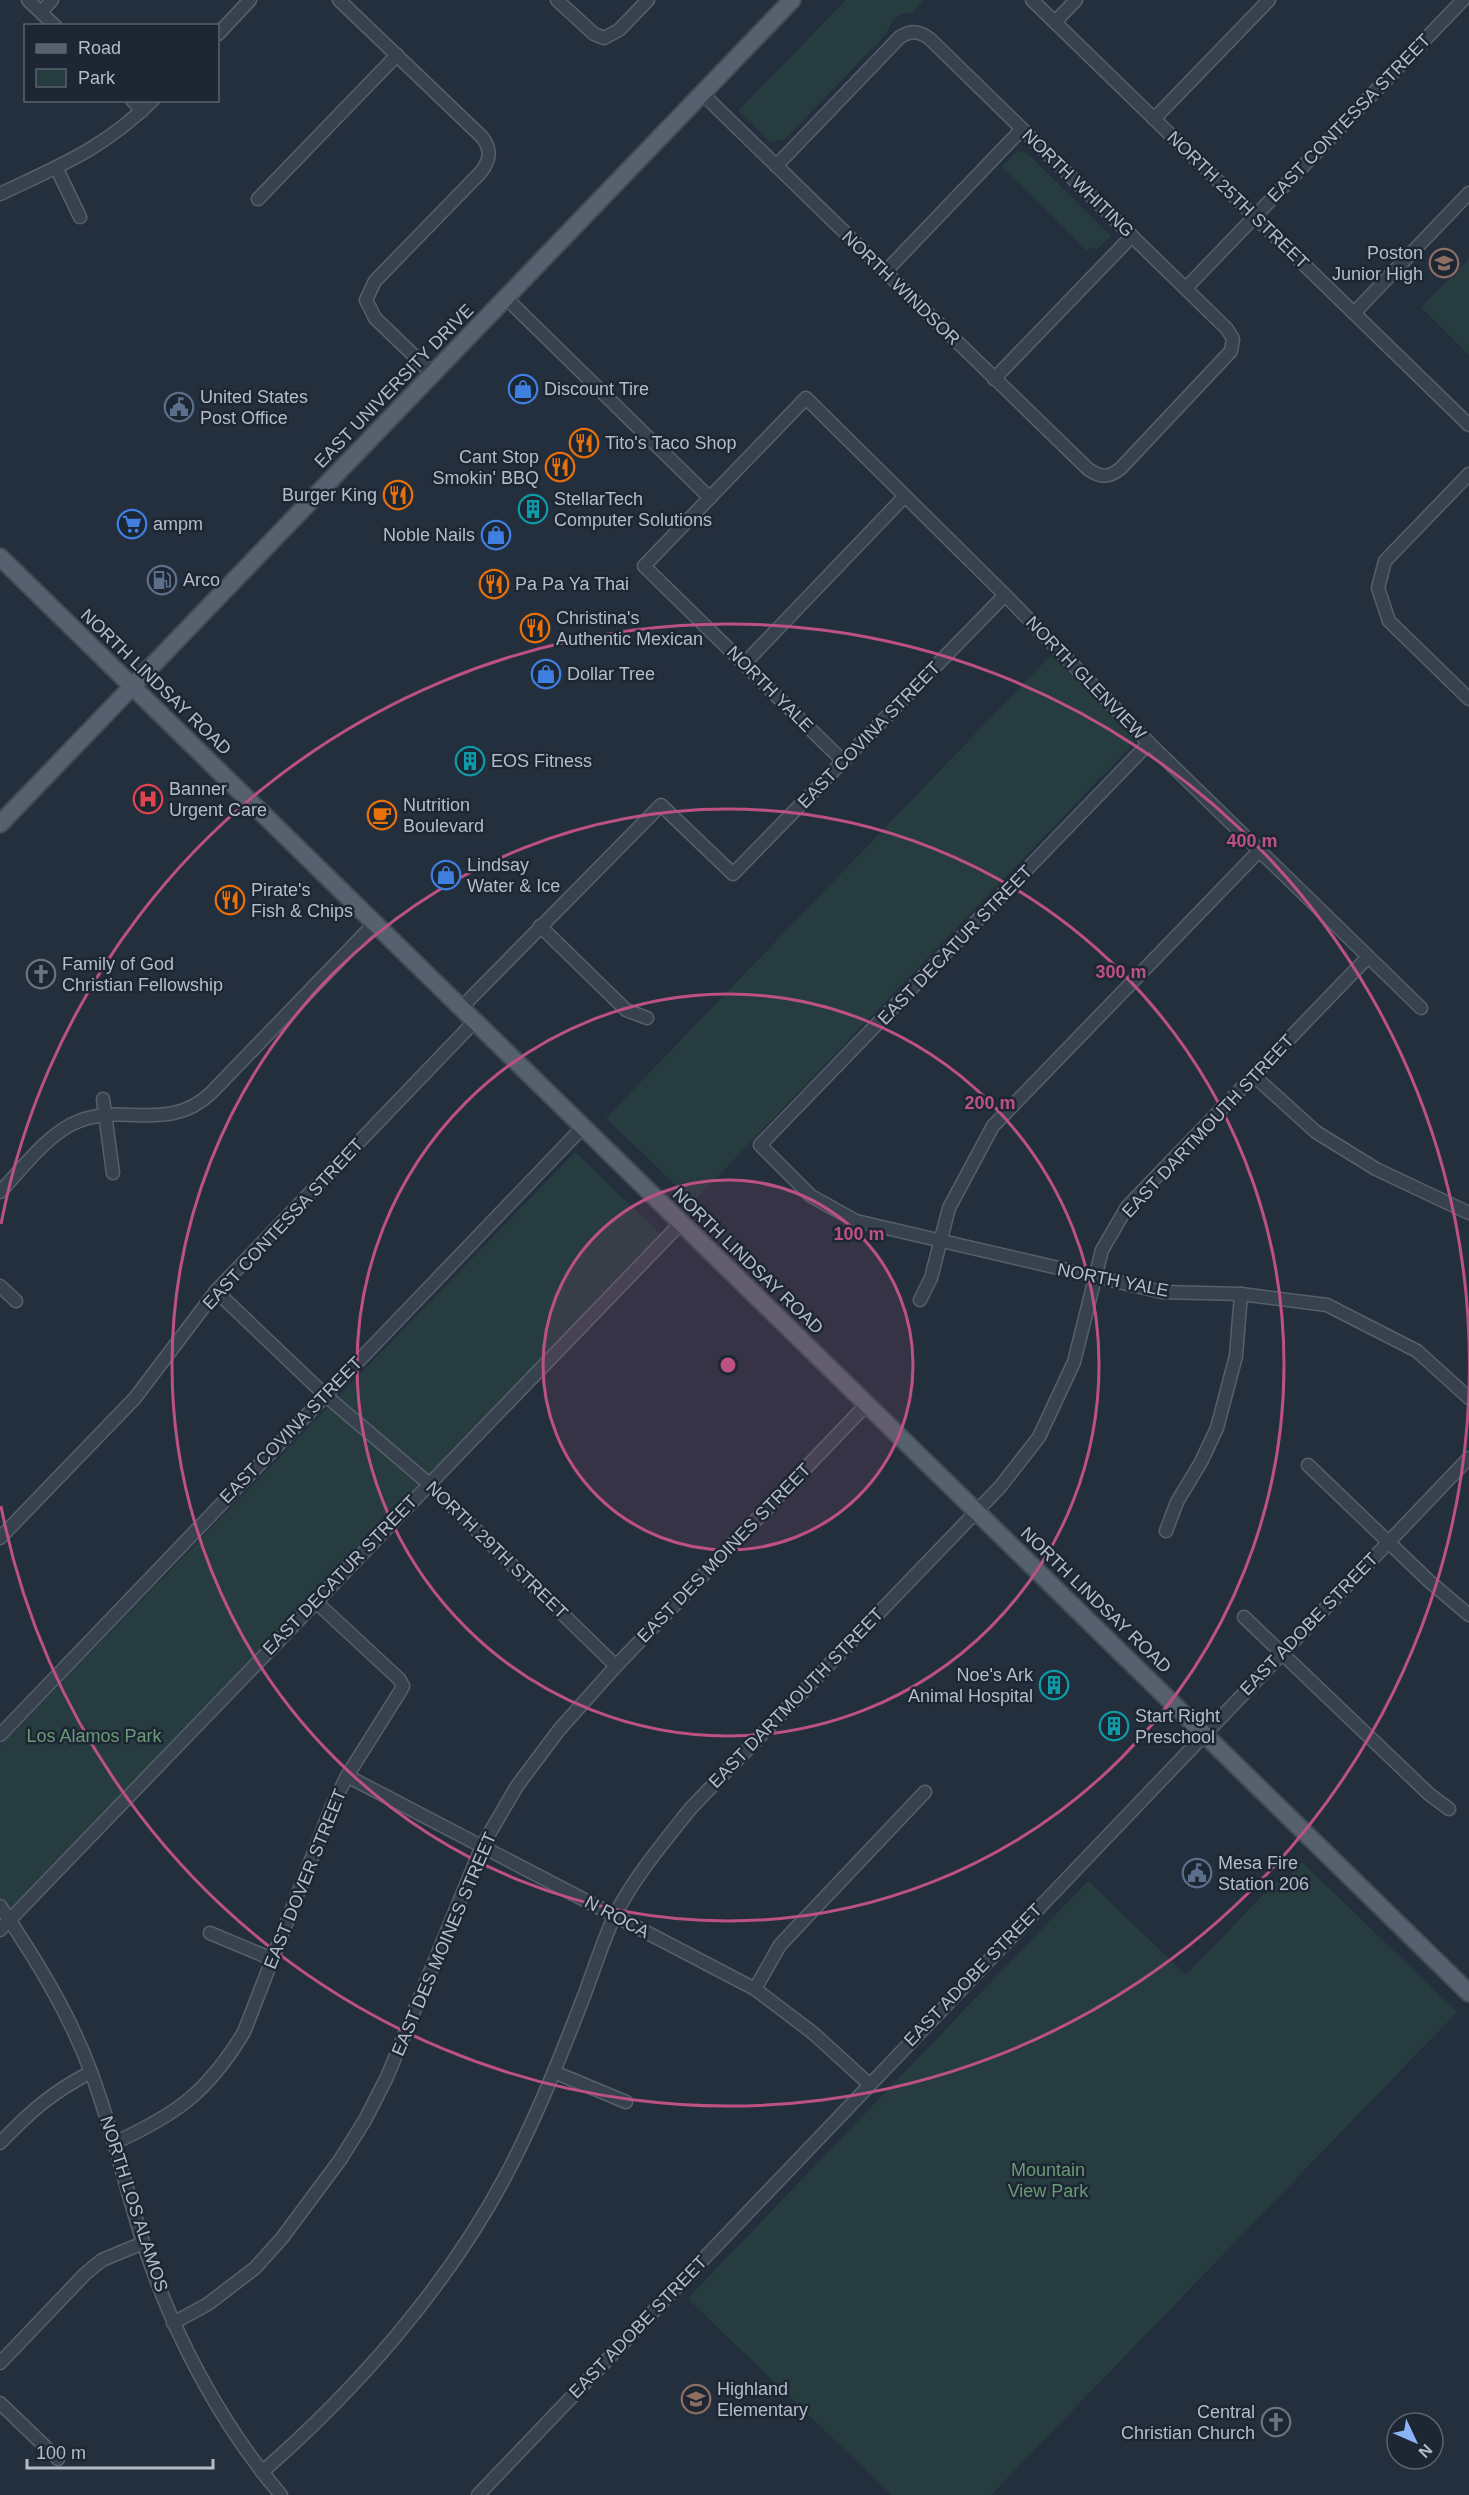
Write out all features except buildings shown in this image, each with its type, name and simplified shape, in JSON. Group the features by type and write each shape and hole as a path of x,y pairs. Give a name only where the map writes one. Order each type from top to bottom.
{"main road":[{"name":"EAST UNIVERSITY DRIVE","path":"0,824 792,0"},
{"name":"NORTH LINDSAY ROAD","path":"0,557 1469,1993"}],"street":[{"path":"28,0 53,24"},
{"path":"41,12 52,0"},
{"path":"219,33 250,0"},
{"path":"339,0 482,138 490,154 481,172 375,281 366,300 375,318 433,374"},
{"path":"557,0 594,34 604,38 619,30 648,0"},
{"name":"NORTH 25TH STREET","path":"1032,0 1469,425"},
{"path":"1055,22 1076,0"},
{"path":"1154,119 1269,0"},
{"name":"EAST CONTESSA STREET","path":"1186,288 1463,0"},
{"name":"NORTH WHITING","path":"776,166 895,41 912,31 930,39 1227,329 1233,345 1224,361 1121,468 1104,477"},
{"path":"258,199 397,55"},
{"name":"NORTH WINDSOR","path":"702,93 1088,470 1104,477"},
{"path":"134,102 142,111"},
{"path":"0,194 57,169 95,148 151,102"},
{"path":"885,272 1023,129"},
{"path":"57,169 80,217"},
{"path":"1354,313 1469,193"},
{"path":"994,379 1132,236"},
{"path":"506,298 710,498"},
{"name":"NORTH GLENVIEW","path":"710,498 806,398 1005,595 1149,743 1421,1008"},
{"path":"1469,474 1385,561 1378,588 1389,621 1469,699"},
{"path":"744,663 905,496"},
{"name":"NORTH YALE","path":"710,498 644,566 844,762"},
{"name":"EAST COVINA STREET","path":"540,926 661,805 733,874 1005,595"},
{"name":"EAST DECATUR STREET","path":"760,1145 1149,743"},
{"path":"920,1300 931,1278 949,1208 993,1126 1259,851"},
{"path":"0,1192 60,1131 81,1120 106,1116 170,1115 196,1105 211,1093 375,923"},
{"path":"461,1008 540,926 626,1010 647,1018"},
{"name":"EAST DARTMOUTH STREET","path":"262,2472 339,2401 371,2365 436,2283 477,2224 504,2179 554,2072 615,1916 646,1865 691,1808 1000,1487 1039,1437 1074,1362 1102,1250 1127,1207 1368,957"},
{"name":"EAST CONTESSA STREET","path":"0,1538 135,1398 216,1291 475,1022"},
{"path":"1254,1076 1316,1132 1376,1169 1469,1213"},
{"path":"103,1099 113,1173"},
{"name":"EAST COVINA STREET","path":"0,1735 583,1127"},
{"name":"NORTH YALE","path":"760,1145 811,1196 856,1221 1162,1292 1241,1294 1327,1305 1417,1351 1469,1398"},
{"name":"EAST DECATUR STREET","path":"0,1930 428,1483 682,1222"},
{"path":"0,1286 16,1301"},
{"name":"NORTH 29TH STREET","path":"216,1291 326,1395 428,1483 616,1666"},
{"path":"1166,1531 1177,1502 1202,1462 1217,1428 1236,1356 1241,1294"},
{"name":"EAST DES MOINES STREET","path":"173,2323 208,2304 255,2268 282,2238 340,2160 365,2120 387,2077 482,1846 524,1777 559,1730 616,1666 867,1404"},
{"name":"EAST ADOBE STREET","path":"478,2495 1469,1458"},
{"path":"1308,1465 1429,1581 1469,1615"},
{"name":"EAST DOVER STREET","path":"114,2143 156,2124 179,2108 213,2078 244,2032 316,1845 347,1776 403,1686 399,1679 315,1601"},
{"path":"1244,1617 1429,1794 1449,1809"},
{"name":"N ROCA","path":"347,1776 755,1989 813,2033 869,2084"},
{"path":"755,1989 780,1945 925,1792"},
{"name":"NORTH LOS ALAMOS","path":"0,1906 59,1999 91,2072 143,2243 173,2323 210,2391 262,2472 280,2495"},
{"path":"210,1934 272,1959"},
{"path":"0,2143 41,2102 62,2087 91,2072"},
{"path":"554,2072 626,2102"},
{"path":"0,2363 85,2274 102,2260 143,2243"},
{"path":"0,2403 58,2459"}],"green space":[{"path":"846,0 924,0 912,13 896,18 887,33 784,140 771,142 738,111"},
{"path":"1017,151 1027,153 1111,236 1096,250 1092,247 1086,250 1002,167"},
{"path":"1469,259 1469,355 1421,307"},
{"path":"1051,655 1138,739 693,1202 606,1118"},
{"name":"Los Alamos Park","path":"575,1152 660,1234 0,1921 0,1746"},
{"name":"Mountain View Park","path":"1302,1862 1457,2012 991,2495 892,2495 691,2302 689,2297 1088,1881 1186,1975 1283,1874 1287,1878"}],"place":[{"name":"Poston Junior High","path":"1444,263"},
{"name":"Discount Tire","path":"523,389"},
{"name":"United States Post Office","path":"179,407"},
{"name":"Tito's Taco Shop","path":"584,443"},
{"name":"Cant Stop Smokin' BBQ","path":"560,467"},
{"name":"Burger King","path":"398,495"},
{"name":"StellarTech Computer Solutions","path":"533,509"},
{"name":"ampm","path":"132,524"},
{"name":"Noble Nails","path":"496,535"},
{"name":"Arco","path":"162,580"},
{"name":"Pa Pa Ya Thai","path":"494,584"},
{"name":"Christina's Authentic Mexican","path":"535,628"},
{"name":"Dollar Tree","path":"546,674"},
{"name":"EOS Fitness","path":"470,761"},
{"name":"Banner Urgent Care","path":"148,799"},
{"name":"Nutrition Boulevard","path":"382,815"},
{"name":"Lindsay Water & Ice","path":"446,875"},
{"name":"Pirate's Fish & Chips","path":"230,900"},
{"name":"Family of God Christian Fellowship","path":"41,974"},
{"name":"Noe's Ark Animal Hospital","path":"1054,1685"},
{"name":"Start Right Preschool","path":"1114,1726"},
{"name":"Mesa Fire Station 206","path":"1197,1873"},
{"name":"Highland Elementary","path":"696,2399"},
{"name":"Central Christian Church","path":"1276,2422"}]}
